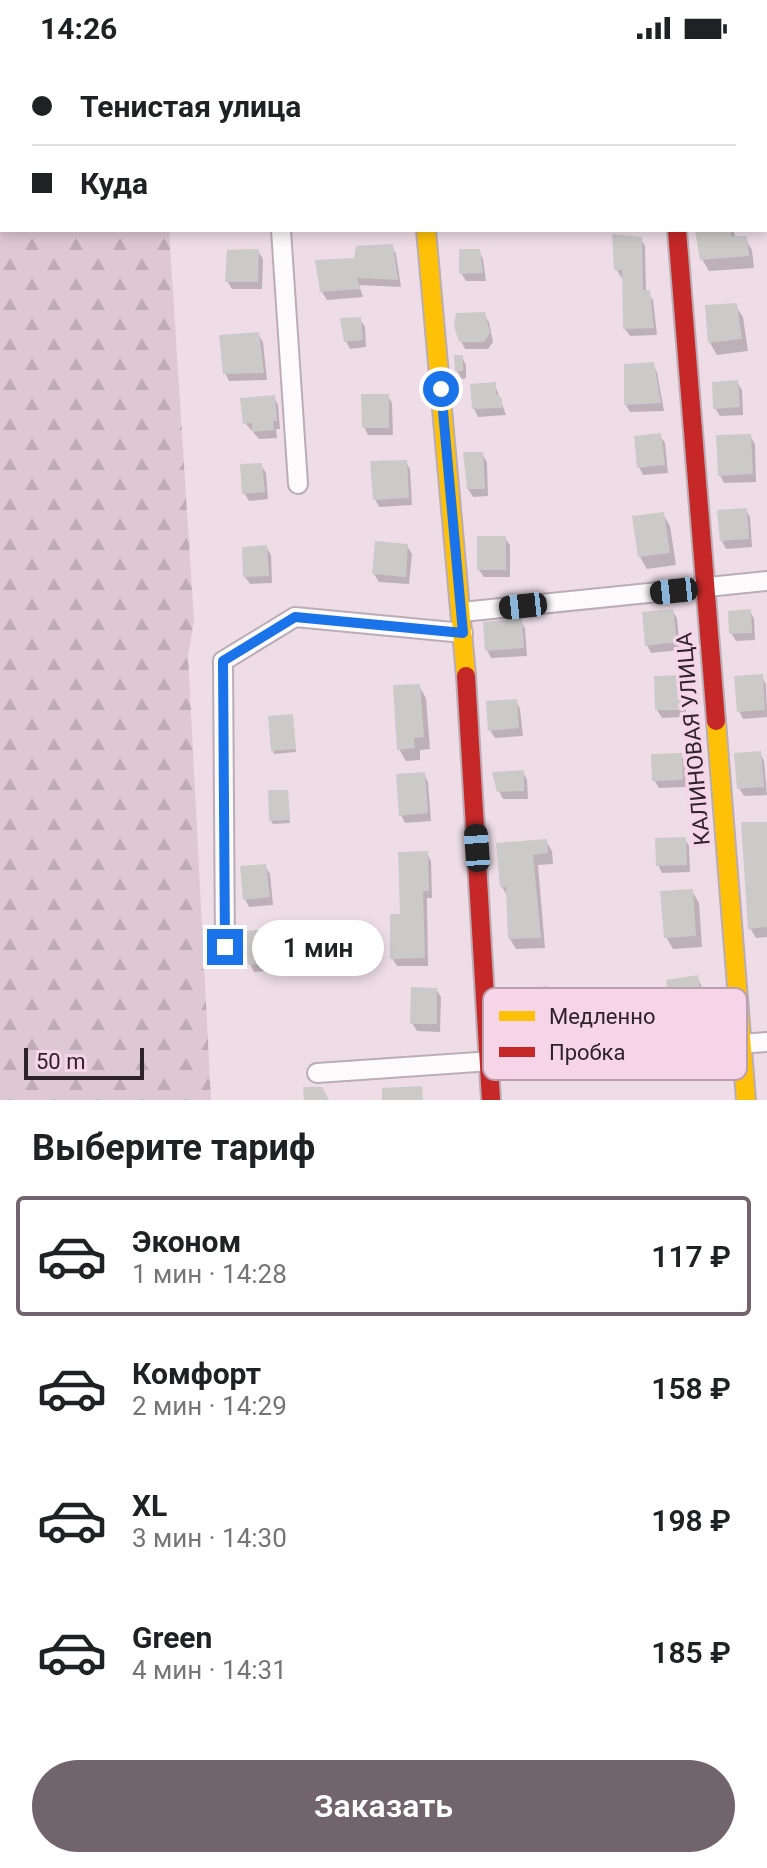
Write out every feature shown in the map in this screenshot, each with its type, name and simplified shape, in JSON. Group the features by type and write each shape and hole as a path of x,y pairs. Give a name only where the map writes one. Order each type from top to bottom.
{"street":[{"path":"281,232 298,484"},
{"path":"426,232 462,612 485,988"},
{"name":"КАЛИНОВАЯ УЛИЦА","path":"677,232 737,988"},
{"path":"462,612 767,581"},
{"path":"225,947 223,661 295,617 463,633"},
{"path":"747,1044 767,1042"},
{"path":"317,1073 483,1062"},
{"path":"490,1080 491,1100"},
{"name":"КАЛИНОВАЯ УЛИЦА","path":"745,1080 746,1100"}],"green space":[{"path":"0,232 169,232 194,621 188,655 211,1100 0,1100"}],"building":[{"path":"695,232 731,232 731,236 747,236 749,256 700,260"},
{"path":"612,234 642,237 643,290 650,290 654,328 623,329 622,270 614,270"},
{"path":"393,244 398,280 357,278 360,289 320,292 315,260 354,258 356,246"},
{"path":"259,249 258,282 225,282 227,250"},
{"path":"459,249 480,249 483,273 459,274"},
{"path":"737,303 742,339 708,343 705,305"},
{"path":"485,312 490,333 484,342 459,342 454,326 456,313"},
{"path":"361,317 363,340 344,342 340,318"},
{"path":"259,332 264,373 223,374 219,335"},
{"path":"454,355 463,355 463,371 455,371"},
{"path":"654,362 661,403 624,405 624,364"},
{"path":"738,380 740,407 713,409 712,382"},
{"path":"496,382 496,394 502,398 502,408 472,409 470,384"},
{"path":"361,394 389,394 389,428 362,428"},
{"path":"275,395 277,421 273,421 274,430 252,432 252,423 243,424 240,398"},
{"path":"661,433 665,465 637,468 634,436"},
{"path":"751,434 753,474 718,476 716,435"},
{"path":"463,452 483,452 485,489 467,489"},
{"path":"407,460 409,498 373,500 370,461"},
{"path":"262,463 265,492 242,494 240,464"},
{"path":"747,508 749,539 720,541 717,510"},
{"path":"664,512 670,553 638,557 632,516"},
{"path":"477,536 506,536 506,570 477,570"},
{"path":"375,541 408,544 406,577 372,574"},
{"path":"267,545 269,576 243,577 242,547"},
{"path":"673,609 677,642 645,646 642,612"},
{"path":"751,609 752,633 729,634 728,611"},
{"path":"522,618 524,648 485,651 483,622"},
{"path":"763,674 765,710 737,712 734,676"},
{"path":"682,675 683,710 655,710 654,676"},
{"path":"420,684 424,737 414,738 415,748 397,750 393,685"},
{"path":"517,699 519,728 488,731 486,701"},
{"path":"293,714 296,749 271,751 268,716"},
{"path":"761,751 764,787 737,789 734,753"},
{"path":"682,753 683,780 652,781 651,754"},
{"path":"524,770 524,791 497,792 492,772"},
{"path":"425,772 428,813 399,816 396,774"},
{"path":"268,790 288,790 290,820 269,821"},
{"path":"741,822 767,822 767,927 748,929"},
{"path":"686,837 687,865 656,866 655,838"},
{"path":"547,839 548,853 533,855 541,938 508,939 506,887 500,887 496,843"},
{"path":"428,851 429,891 423,891 425,958 390,959 390,914 400,914 398,852"},
{"path":"266,864 270,897 243,900 240,866"},
{"path":"693,889 696,936 664,938 660,891"},
{"path":"272,929 275,963 248,965 245,931"},
{"path":"698,975 700,988 667,988 666,980"},
{"path":"411,987 437,988 437,1024 410,1024"},
{"path":"422,1086 423,1100 382,1100 382,1088"},
{"path":"303,1087 322,1087 329,1100 304,1100"}],"traffic: slow":[{"path":"426,232 466,676"},
{"path":"716,721 737,988"},
{"path":"744,1080 746,1100"}],"traffic: jam":[{"path":"677,232 716,721"},
{"path":"466,676 484,988"},
{"path":"490,1080 491,1100"}],"route":[{"path":"225,947 223,661 295,617 463,633 441,389"}]}
